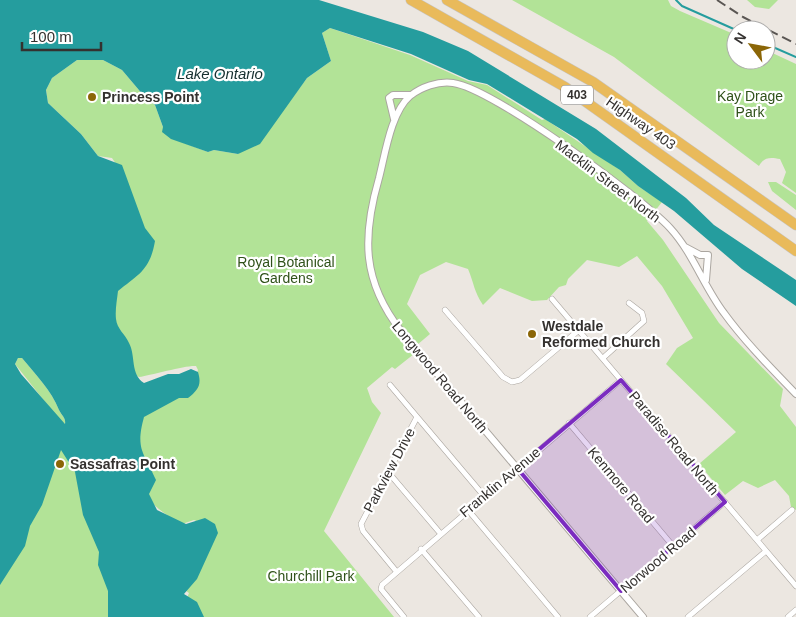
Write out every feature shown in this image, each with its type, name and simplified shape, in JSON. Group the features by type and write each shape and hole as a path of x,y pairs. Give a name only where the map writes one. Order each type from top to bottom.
{"highway":[{"name":"Highway 403","path":"411,0 565,87 796,251"},
{"name":"Highway 403","path":"447,0 593,82 796,225"}],"street":[{"name":"Macklin Street North","path":"394,123 393,109 388,98 412,94 440,82 455,83 477,92 526,120 655,214 671,229 684,246 723,312 796,394"},
{"name":"Longwood Road North","path":"412,94 403,104 394,123 368,223 369,260 376,287 391,318 401,332 643,617"},
{"path":"684,246 700,255 708,255 705,275 707,285"},
{"name":"Paradise Road North","path":"552,299 796,586"},
{"path":"603,358 644,321 642,313 629,303"},
{"path":"445,310 503,376 512,382 520,380 579,330"},
{"name":"Franklin Avenue","path":"404,617 381,586 421,549 621,380"},
{"path":"390,385 484,496"},
{"name":"Parkview Drive","path":"396,571 361,526 417,417"},
{"name":"Kenmore Road","path":"569,423 674,546"},
{"path":"388,472 440,533"},
{"name":"Norwood Road","path":"590,617 725,502"},
{"path":"468,510 556,616"},
{"path":"757,540 792,510"},
{"path":"421,549 479,617"},
{"path":"688,617 766,551"},
{"path":"788,617 796,610"}],"highlighted area":[{"path":"621,380 725,502 621,591 517,468"}],"green space":[{"name":"Kay Drage Park","path":"512,0 668,0 671,6 680,11 726,31 726,70 776,70 776,55 796,64 796,193 782,183 786,172 780,159 768,158 759,166 614,57"},
{"path":"747,0 778,0 769,9 755,7"},
{"name":"Royal Botanical Gardens","path":"330,28 410,55 468,81 487,85 542,120 545,119 620,170 638,186 662,202 647,221 663,240 719,323 783,389 780,406 796,427 796,510 791,507 789,496 775,480 758,488 743,481 725,495 699,464 736,432 666,364 677,348 693,338 662,286 637,256 619,267 587,260 568,279 566,285 559,287 547,300 532,301 500,288 483,305 468,269 446,262 420,275 407,304 430,334 411,350 414,354 395,369 392,367 367,388 372,402 381,413 324,531 394,617 198,617 187,598 189,593 182,588 206,525 194,520 182,524 155,506 147,496 140,464 140,419 193,384 198,370 196,366 191,366 139,377 136,375 111,317 122,173 112,158 98,156 81,134 48,103 46,90 52,78 77,60 103,60 122,70 144,96 155,105 163,127 184,143 208,152 214,150 238,154 289,102 307,78 331,61 322,33"},
{"path":"768,182 776,182 796,195 796,210 772,191"},
{"path":"18,358 22,358 52,396 65,424 61,422 15,364"},
{"path":"65,444 98,528 100,561 111,601 109,617 0,617 0,582 52,458"}],"water":[{"name":"Lake Ontario","path":"0,0 319,0 423,32 468,51 596,129 686,198 714,225 796,280 796,306 742,269 674,211 638,186 620,170 593,153 577,139 487,84 469,80 411,54 330,28 322,33 331,61 307,78 260,144 238,154 214,150 208,152 171,139 162,132 163,127 155,105 144,96 122,70 103,60 77,60 52,78 46,90 48,103 81,134 98,156 122,165 145,228 155,241 147,265 118,291 116,312 119,329 131,348 137,375 144,383 168,374 179,374 191,369 198,372 200,380 198,387 188,398 179,398 144,417 140,437 142,450 156,480 149,494 157,510 186,524 205,518 215,524 218,533 197,579 184,594 197,602 204,617 108,617 108,591 98,565 99,552 83,515 75,472 61,450 42,505 30,526 25,546 0,585","holes":["18,358 22,358 52,396 65,424 21,374 15,364"]}],"waterway":[{"path":"676,0 682,6 726,26"},
{"path":"776,48 796,57"}],"railway":[{"path":"717,0 743,17 796,44"}],"place":[{"name":"Princess Point","path":"92,97"},
{"name":"Westdale Reformed Church","path":"532,334"},
{"name":"Sassafras Point","path":"60,464"}],"park label":[{"name":"Churchill Park","path":"311,576"}]}
